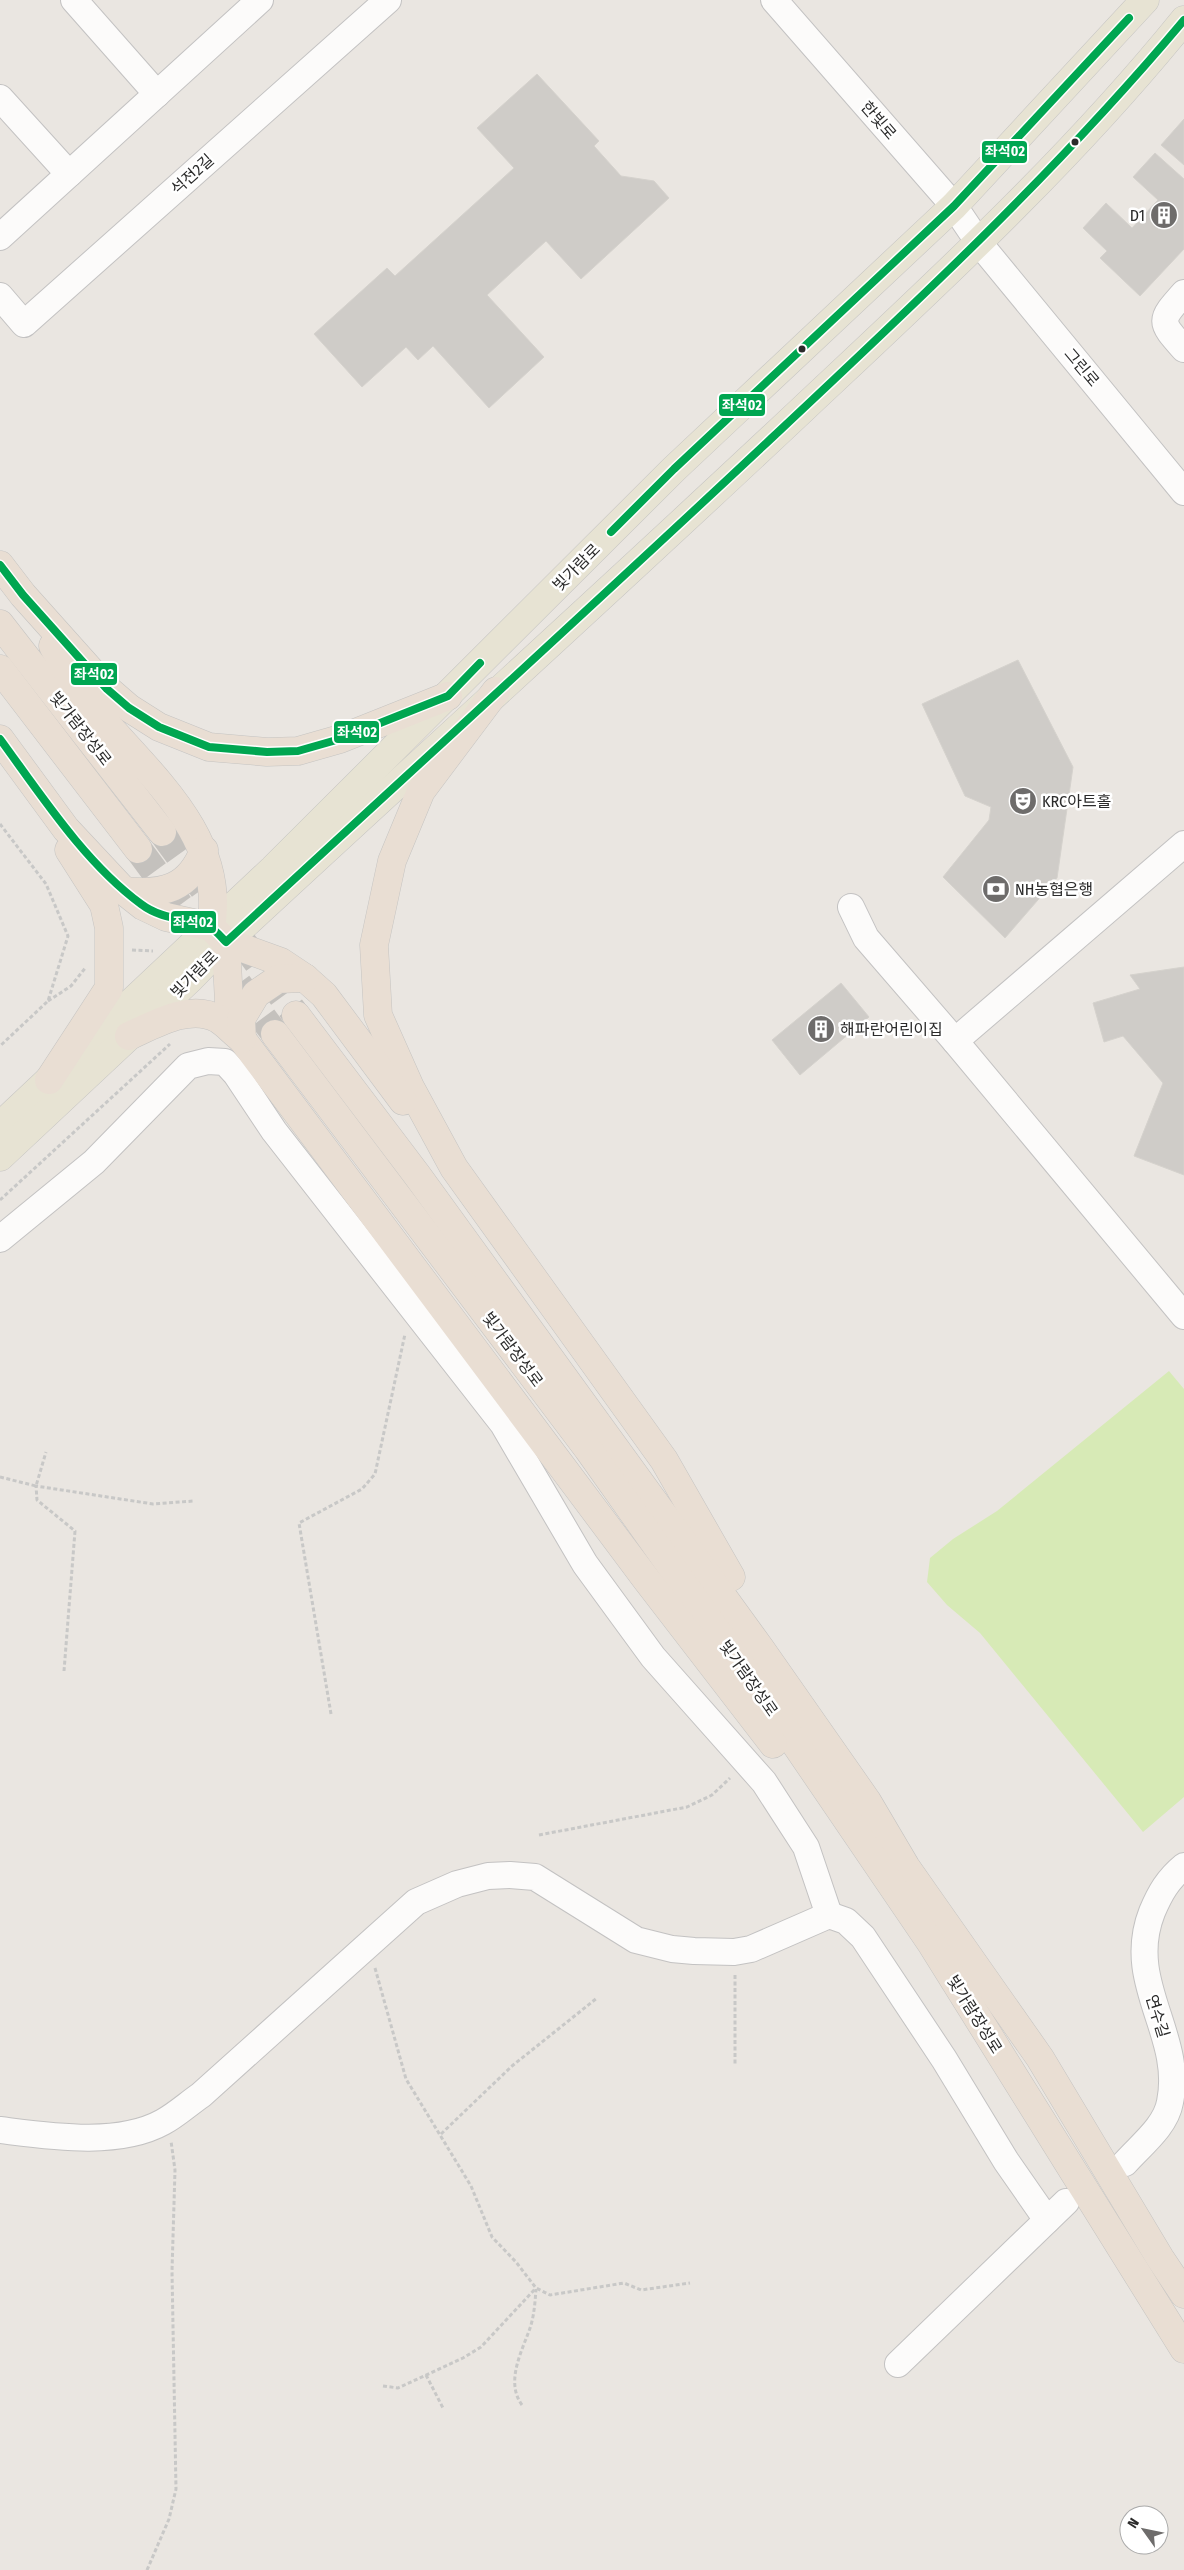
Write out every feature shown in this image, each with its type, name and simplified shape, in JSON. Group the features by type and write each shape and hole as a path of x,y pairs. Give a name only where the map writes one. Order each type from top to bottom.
{"highway":[{"path":"0,565 23,595 107,689 129,708 159,727 209,747 267,752 298,751 340,739 448,696"},
{"path":"23,595 81,694 181,810 204,850 210,867 229,1003 234,1024 242,1039 634,1563 756,1720 853,1858 902,1932 972,2008"},
{"name":"빛가람장성로","path":"0,624 162,832"},
{"name":"빛가람장성로","path":"0,669 138,849"},
{"path":"454,1168 410,1087 381,1022 374,945 392,861 421,791 496,691"},
{"path":"0,739 66,829 124,891 143,906 166,917 219,934 281,962 305,978 324,995 454,1168 664,1460 716,1553 743,1596 904,1829 948,1903 956,1939"},
{"path":"49,1080 109,988 109,928 104,905 69,850 66,829"},
{"path":"124,891 160,892 177,885 188,877 198,865 204,850"},
{"path":"242,1039 241,1019 256,994 278,979 305,978"},
{"path":"129,1036 184,1014 204,1014 218,1019 242,1039"},
{"name":"빛가람장성로","path":"296,1015 340,1069 663,1511 867,1801 906,1867 1040,2058 1160,2258 1184,2294"},
{"name":"빛가람장성로","path":"275,1034 588,1449 765,1700 931,1942 1184,2349"}],"main road":[{"name":"빛가람로","path":"0,1157 129,1036 274,869 674,469 954,206 1145,0"},
{"name":"빛가람로","path":"0,1126 49,1080 496,691 708,498 979,243 1080,140 1184,20"}],"street":[{"path":"74,0 158,94"},
{"name":"석전2길","path":"0,296 24,324 388,0"},
{"name":"한빛로","path":"774,0 954,206 979,243"},
{"path":"0,236 158,94 256,1"},
{"path":"0,98 69,174"},
{"name":"그린로","path":"979,243 1184,492"},
{"path":"1184,293 1168,310 1164,319 1165,328 1184,349"},
{"path":"955,1041 1184,844"},
{"path":"851,907 866,938 955,1041 1184,1316"},
{"path":"0,1239 94,1162 188,1066 208,1060 225,1062 236,1074 274,1131 504,1424 585,1564 637,1635 654,1657 764,1782 806,1847 829,1915"},
{"name":"연수길","path":"1125,2163 1164,2120 1170,2102 1170,2056 1146,1977 1143,1948 1151,1916 1161,1891 1184,1866"},
{"path":"0,2130 64,2138 102,2137 140,2131 162,2122 201,2096 416,1902 457,1884 488,1876 535,1877 636,1940 672,1950 734,1952 752,1949 829,1915 846,1921 863,1937 944,2059 1017,2178 1047,2220"},
{"path":"898,2364 1066,2202"}],"path":[{"path":"0,824 46,884 68,936 48,1001"},
{"path":"0,1046 48,1001 71,986 96,952 110,948"},
{"path":"331,1714 299,1523 362,1490 375,1474 406,1331 413,1310"},
{"path":"46,1452 36,1486 37,1500 75,1532 64,1671"},
{"path":"0,1477 36,1486 153,1504 194,1502"},
{"path":"539,1835 687,1807 712,1795 732,1776 749,1765"},
{"path":"368,1944 406,2079 419,2103 472,2186 492,2237 516,2262 536,2288 550,2295 624,2283 641,2290 690,2283"},
{"path":"734,1952 736,2065"},
{"path":"440,2134 512,2066 597,1998"},
{"path":"147,2570 169,2519 176,2489 172,2271 175,2170 173,2147 162,2122"},
{"path":"383,2386 398,2388 481,2347 536,2288"},
{"path":"522,2405 514,2389 521,2348 529,2331 534,2311 536,2288"},
{"path":"426,2375 443,2408"}],"green space":[{"path":"1169,1371 1184,1389 1184,1797 1143,1832 980,1633 947,1605 927,1582 930,1558 953,1539 997,1511"}],"building":[{"path":"537,74 599,141 594,146 621,176 654,181 669,198 581,279 546,241 487,295 544,357 489,408 433,346 418,360 406,347 362,387 314,334 387,268 395,276 514,168 477,128"},
{"path":"1184,119 1184,165 1161,145"},
{"name":"D1","path":"1155,153 1184,179 1184,249 1140,296 1100,258 1107,251 1083,228 1106,203 1132,228 1158,200 1133,177"},
{"name":"KRC아트홀","path":"1018,660 1073,767 1057,878 1005,938 943,877 989,820 991,807 965,796 922,704"},
{"path":"1184,967 1184,1175 1134,1156 1163,1083 1123,1036 1104,1042 1093,1003 1140,989 1130,975"},
{"name":"해파란어린이집","path":"841,983 869,1017 800,1075 772,1040"}],"tunnel":[{"path":"162,832 205,891"},
{"path":"138,849 202,936"},
{"path":"241,940 296,1015"},
{"path":"238,984 275,1034"}],"transit line":[{"name":"좌석02","path":"611,532 674,469 954,206 1129,18"},
{"name":"좌석02","path":"0,739 65,827 101,869 121,887 149,909 166,916 209,927 216,931 226,942 639,562 935,284 1087,129 1184,20"},
{"name":"좌석02","path":"0,565 23,595 107,689 129,708 159,727 209,747 267,752 298,751 340,739 448,696 480,663"}],"place":[{"name":"D1","path":"1164,215"},
{"name":"KRC아트홀","path":"1023,801"},
{"name":"NH농협은행","path":"996,889"},
{"name":"해파란어린이집","path":"821,1029"}]}
